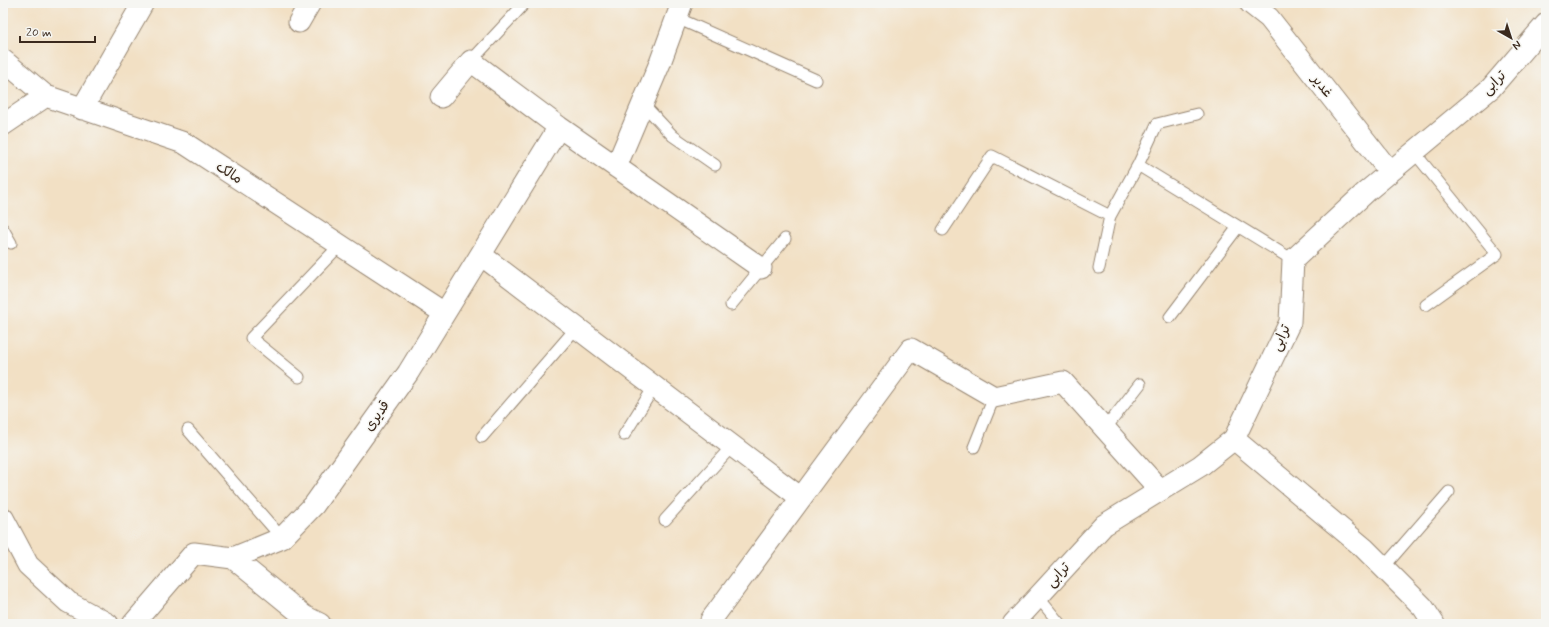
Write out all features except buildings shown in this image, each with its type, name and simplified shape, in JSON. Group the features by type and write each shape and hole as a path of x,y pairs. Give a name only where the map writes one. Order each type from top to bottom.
{"street":[{"path":"82,109 142,3"},
{"path":"299,22 310,3"},
{"name":"غدیر","path":"1250,3 1269,18 1390,172"},
{"path":"616,167 643,104 680,10"},
{"name":"ترابی","path":"1012,624 1104,525 1200,466 1234,439 1290,322 1293,260 1366,192 1491,88 1546,24"},
{"name":"مالک","path":"3,60 46,96 184,143 444,313"},
{"path":"441,97 471,60 616,167 761,268"},
{"path":"3,124 46,96"},
{"name":"قدیری","path":"133,624 194,553 233,558 282,538 319,498 408,373 559,126"},
{"path":"481,255 801,498"},
{"path":"713,623 801,498 911,349 994,397 1063,382 1160,490"},
{"path":"1234,439 1310,502 1384,568 1423,607 1434,624"},
{"path":"3,518 28,565 68,602 108,624"},
{"path":"233,558 304,616 320,624"}],"lane":[{"path":"471,60 525,3"},
{"path":"680,10 816,80"},
{"path":"643,104 673,136 715,165"},
{"path":"1099,268 1110,216 1138,165 1157,124 1197,114"},
{"path":"1414,152 1497,254 1426,305"},
{"path":"943,230 992,156 1110,216"},
{"path":"1138,165 1293,260"},
{"path":"1170,316 1238,227"},
{"path":"3,229 12,243"},
{"path":"731,305 785,239"},
{"path":"299,377 251,338 340,245"},
{"path":"482,437 576,327"},
{"path":"1105,429 1140,384"},
{"path":"624,435 654,387"},
{"path":"974,447 994,397"},
{"path":"188,430 282,538"},
{"path":"664,520 732,446"},
{"path":"1384,568 1449,492"},
{"path":"1038,597 1060,624"}]}
